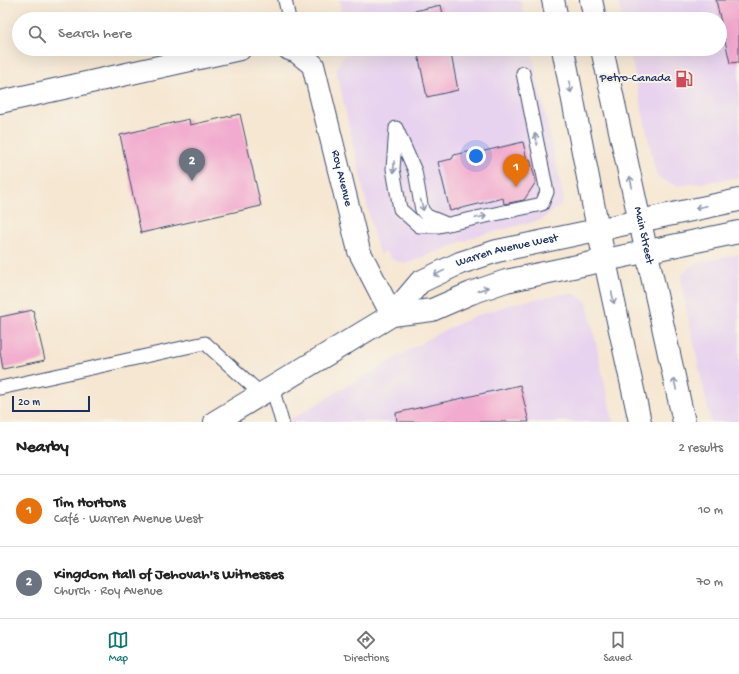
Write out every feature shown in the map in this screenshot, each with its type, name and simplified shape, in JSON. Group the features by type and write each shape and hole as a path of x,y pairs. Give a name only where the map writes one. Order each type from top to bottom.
{"street":[{"path":"553,0 556,12"},
{"path":"591,0 594,12"},
{"path":"0,102 208,56"},
{"name":"Roy Avenue","path":"302,56 313,65 359,250 392,315"},
{"path":"564,56 604,260 640,422"},
{"name":"Main Street","path":"604,56 684,422"},
{"name":"Warren Avenue West","path":"215,422 392,315 420,282 460,263 497,250 739,200"},
{"name":"Warren Avenue West","path":"392,315 432,310 471,293 506,281 739,232"}],"lane":[{"path":"285,0 288,12"},
{"path":"447,224 427,216 422,210 415,171 396,128 393,169 400,209 419,226 447,224 542,204 547,192 523,73"},
{"path":"0,388 205,343 266,391 282,422"}],"shaded area":[{"path":"339,0 521,0 523,12 342,12"},
{"path":"618,0 739,0 739,178 677,186 661,179 656,174 631,56 727,56 727,12 621,12"},
{"path":"343,56 533,56 564,200 559,207 541,220 476,236 406,264 393,260 385,251 380,255 375,240 336,69"},
{"path":"739,254 739,422 711,422 681,285 682,276 688,268 697,263"},
{"path":"562,294 574,294 587,302 613,422 286,422 433,336 475,316 515,303"}],"building":[{"path":"716,0 739,0 739,62 730,63 727,50 727,12 719,12"},
{"path":"441,5 442,12 410,12"},
{"path":"418,56 451,56 458,90 427,97"},
{"path":"240,114 261,206 141,233 120,135 189,119 190,125"},
{"path":"523,142 527,160 530,159 536,182 524,200 504,204 503,198 450,211 438,162 452,159 454,155 472,151 476,153"},
{"path":"33,310 45,360 3,369 0,352 0,317"},
{"path":"520,385 529,422 397,422 396,413"}],"place":[{"name":"Petro-Canada","path":"684,79"},
{"name":"Kingdom Hall of Jehovah's Witnesses","path":"192,181"},
{"name":"Tim Hortons","path":"516,187"}]}
